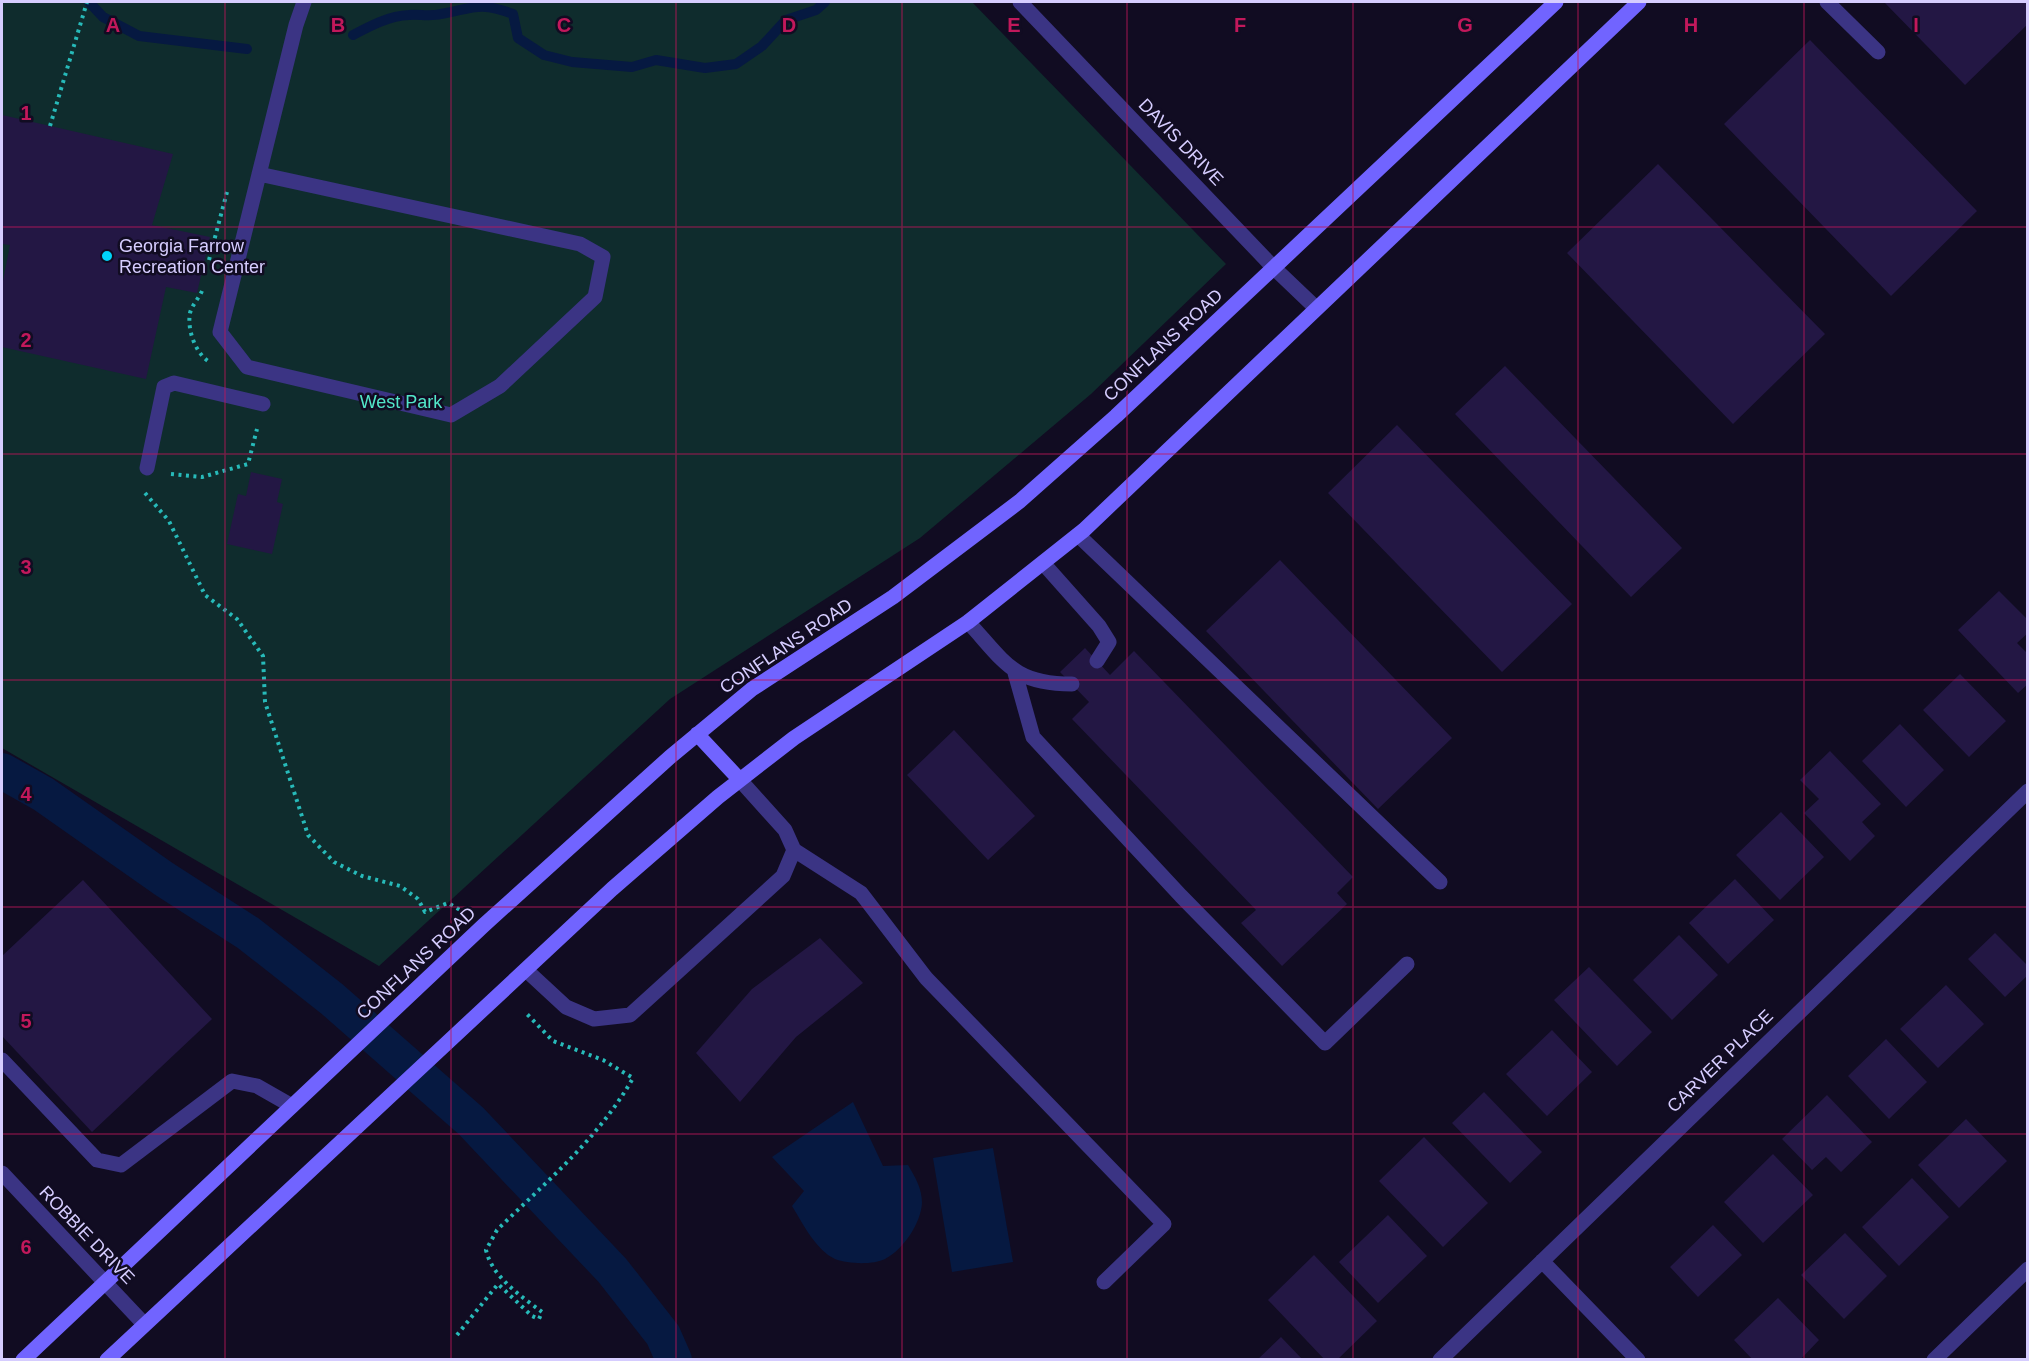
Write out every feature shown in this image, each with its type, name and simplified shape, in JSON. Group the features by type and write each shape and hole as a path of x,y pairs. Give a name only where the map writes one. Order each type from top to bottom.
{"main road":[{"name":"CONFLANS ROAD","path":"23,1359 447,960 697,735 752,689 893,597 1020,501 1274,268 1556,2"},
{"path":"107,1359 360,1126 612,889 740,780 794,738 968,622 1078,535 1639,2"},
{"path":"697,735 740,780"}],"street":[{"path":"259,174 580,244 603,257 595,297 500,386 451,415 247,367 220,332 259,174 304,2"},
{"name":"DAVIS DRIVE","path":"1020,2 1274,268 1316,308"},
{"path":"1827,2 1878,52"},
{"path":"147,468 164,387 174,383 263,404"},
{"path":"1078,535 1440,882"},
{"path":"1043,563 1099,626 1109,642 1097,661"},
{"path":"968,622 1015,673 1033,737 1181,896 1325,1043 1407,964"},
{"path":"1015,673 1045,684 1072,684"},
{"path":"740,780 785,830 794,850 861,894 926,978 1164,1224 1104,1282"},
{"name":"CARVER PLACE","path":"1440,1359 2028,791"},
{"path":"526,970 566,1007 594,1019 630,1015 783,876 794,850"},
{"path":"2,1060 97,1160 121,1165 232,1081 257,1086 292,1106"},
{"name":"ROBBIE DRIVE","path":"4,1181 105,1281 144,1324"},
{"path":"1542,1261 1638,1359"},
{"path":"1934,1359 2028,1269"}],"path":[{"path":"50,126 87,2"},
{"path":"201,294 190,312 192,337 201,357 210,363"},
{"path":"263,404 248,465 202,477 147,468 144,492 169,520 205,595 237,619 263,656 265,702 308,835 334,862 362,876 400,886 418,899 425,912 448,903 465,913"},
{"path":"457,1335 498,1284 532,1316 539,1319 542,1312 511,1288 488,1259 486,1250 497,1230 590,1139 617,1107 633,1078 603,1060 553,1041 525,1013"}],"green space":[{"name":"West Park","path":"2,2 972,2 1226,264 1091,394 920,538 670,699 379,966 2,748"}],"water":[{"path":"853,1102 883,1166 908,1165 918,1183 922,1198 921,1211 915,1227 904,1243 892,1255 874,1262 840,1261 822,1249 810,1236 792,1206 804,1191 772,1157"},
{"path":"993,1148 1013,1262 952,1272 933,1158"}],"building":[{"path":"1884,2 2028,2 2028,24 1965,85"},
{"path":"1810,40 1977,211 1891,296 1724,124"},
{"name":"Georgia Farrow Recreation Center","path":"2,115 173,154 152,225 210,237 197,293 166,287 146,379 2,347 2,286 10,245 2,244"},
{"path":"1658,164 1825,334 1733,424 1567,253"},
{"path":"1505,366 1682,548 1631,597 1455,414"},
{"path":"1397,425 1572,604 1502,672 1328,493"},
{"path":"251,472 282,479 277,502 283,504 272,554 227,544 238,494 246,496"},
{"path":"1280,560 1452,738 1378,809 1206,631"},
{"path":"1999,591 2028,620 2028,633 2017,643 2028,654 2028,684 2018,693 1958,630"},
{"path":"1085,648 1110,675 1134,651 1353,877 1337,893 1347,904 1282,966 1241,923 1256,910 1072,719 1089,702 1060,672"},
{"path":"1960,674 2006,721 1969,757 1923,710"},
{"path":"1900,724 1944,770 1906,807 1862,761"},
{"path":"954,730 1035,816 988,860 907,775"},
{"path":"1830,751 1881,804 1862,822 1875,836 1850,861 1804,813 1819,799 1800,780"},
{"path":"1781,812 1824,857 1780,900 1736,855"},
{"path":"1735,879 1774,920 1728,964 1689,923"},
{"path":"83,880 212,1019 92,1132 2,1036 2,956"},
{"path":"1995,933 2028,966 2028,975 2005,997 1968,959"},
{"path":"1679,935 1718,975 1672,1020 1633,980"},
{"path":"820,938 863,983 796,1037 740,1102 696,1053 752,989"},
{"path":"1589,967 1652,1032 1617,1066 1554,1000"},
{"path":"1946,985 1984,1024 1938,1068 1900,1029"},
{"path":"1552,1030 1592,1072 1547,1116 1506,1074"},
{"path":"1886,1039 1927,1082 1889,1119 1848,1076"},
{"path":"1484,1092 1542,1152 1510,1183 1452,1123"},
{"path":"1827,1095 1872,1142 1841,1172 1826,1157 1812,1170 1782,1139"},
{"path":"1966,1119 2007,1161 1959,1208 1918,1165"},
{"path":"1424,1137 1488,1203 1443,1247 1379,1181"},
{"path":"1773,1154 1813,1195 1763,1243 1724,1202"},
{"path":"1912,1178 1949,1217 1899,1266 1862,1227"},
{"path":"1388,1215 1427,1256 1378,1303 1339,1262"},
{"path":"1713,1225 1742,1255 1698,1297 1670,1267"},
{"path":"1845,1233 1887,1276 1844,1319 1801,1275"},
{"path":"1314,1255 1377,1321 1337,1360 1325,1360 1268,1300"},
{"path":"1778,1298 1819,1340 1800,1360 1753,1360 1734,1340"},
{"path":"1281,1337 1303,1360 1257,1360"}],"waterway":[{"path":"89,2 103,17 139,36 247,49"},
{"path":"353,35 394,17 437,15 484,7 513,14 518,38 544,55 572,62 632,67 656,60 705,68 736,64 762,46 786,20 816,10 825,2"},
{"path":"2,771 43,794 164,879 248,933 332,999 471,1121 612,1270 663,1335 674,1360"}],"place":[{"name":"Georgia Farrow Recreation Center","path":"107,256"}]}
